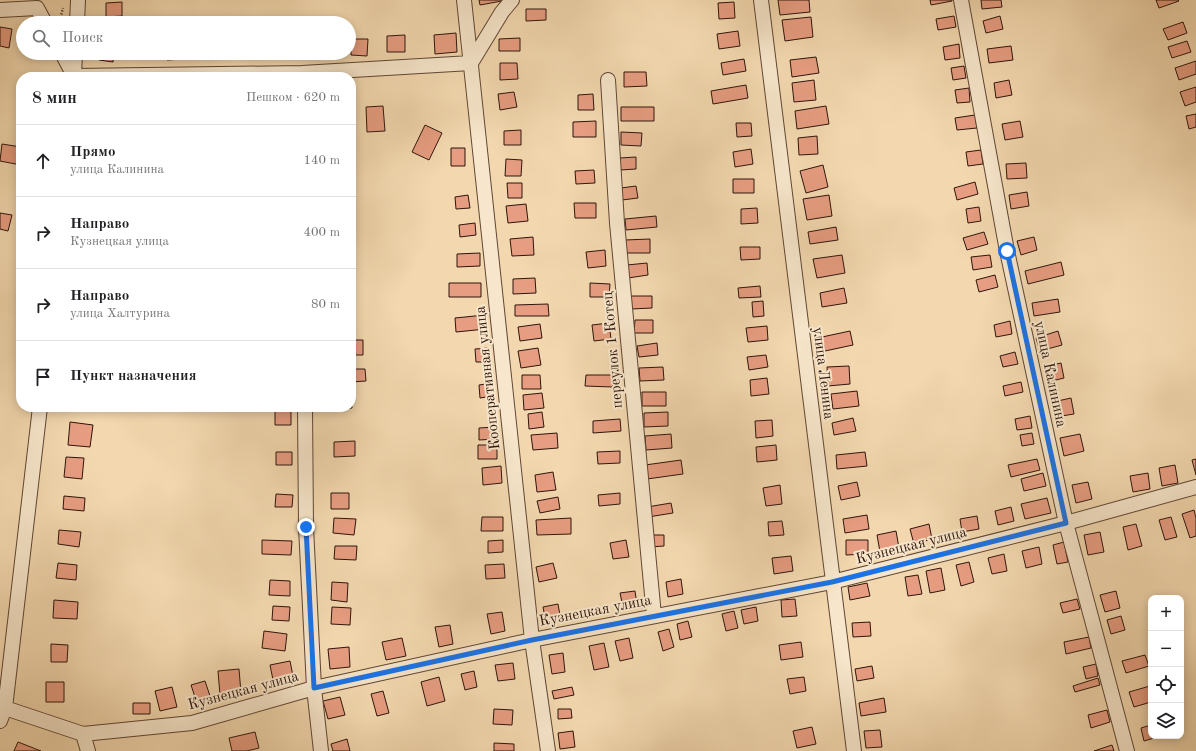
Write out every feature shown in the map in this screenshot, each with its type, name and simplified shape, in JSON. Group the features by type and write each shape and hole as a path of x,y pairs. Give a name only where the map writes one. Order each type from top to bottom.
{"street":[{"name":"Кооперативная улица","path":"464,0 532,640 548,751"},
{"path":"344,72 471,63 502,12 512,0"},
{"name":"улица Ленина","path":"760,0 854,751"},
{"name":"улица Калинина","path":"961,0 1007,251 1066,523 1127,751"},
{"path":"72,1 75,16"},
{"path":"0,10 38,4 42,16"},
{"path":"66,60 72,72"},
{"path":"74,72 75,60"},
{"name":"переулок 1 Котец","path":"608,80 617,223 654,616"},
{"path":"0,721 39,412"},
{"path":"305,412 306,527 314,688 321,751"},
{"name":"Кузнецкая улица","path":"2,708 83,734 192,723 314,688 532,640 832,582 1066,523 1196,488"},
{"path":"83,734 88,751"}],"path":[{"path":"63,16 72,1"}],"building":[{"path":"479,0 502,0 502,1 480,5"},
{"path":"778,0 809,0 810,12 780,15"},
{"path":"930,0 952,0 952,1 931,5"},
{"path":"981,0 1001,0 1002,7 982,9"},
{"path":"1156,0 1178,0 1179,1 1159,8"},
{"path":"122,2 122,16 106,16 106,3"},
{"path":"734,2 735,18 719,19 718,3"},
{"path":"526,9 546,9 546,20 526,21"},
{"path":"954,16 956,27 938,30 936,19"},
{"path":"1000,16 1003,29 986,33 983,21"},
{"path":"811,17 813,37 785,41 782,20"},
{"path":"1183,22 1187,33 1168,40 1163,29"},
{"path":"0,27 12,29 9,48 0,46"},
{"path":"738,31 740,46 719,49 717,34"},
{"path":"456,33 457,52 435,54 434,35"},
{"path":"405,35 405,52 387,52 387,36"},
{"path":"520,38 520,51 499,51 499,39"},
{"path":"356,39 368,39 367,56 356,55"},
{"path":"1187,41 1191,52 1172,58 1168,47"},
{"path":"959,44 960,58 945,60 943,47"},
{"path":"1011,46 1013,60 989,63 987,49"},
{"path":"816,57 819,73 792,77 790,60"},
{"path":"744,59 746,71 723,75 721,63"},
{"path":"99,60 113,60 113,62"},
{"path":"1196,61 1196,74 1179,80 1175,68"},
{"path":"500,63 517,63 518,79 500,80"},
{"path":"964,66 966,78 953,80 951,68"},
{"path":"624,72 646,72 647,86 624,87"},
{"path":"814,80 816,100 794,102 792,83"},
{"path":"1009,80 1012,95 996,98 994,83"},
{"path":"746,85 748,98 713,104 711,91"},
{"path":"1196,87 1196,102 1185,106 1180,92"},
{"path":"969,88 970,102 957,103 955,90"},
{"path":"514,92 517,107 500,110 498,94"},
{"path":"593,94 594,110 578,110 578,95"},
{"path":"383,106 385,131 367,132 366,107"},
{"path":"826,106 829,124 797,129 795,111"},
{"path":"621,107 654,107 654,121 621,121"},
{"path":"1196,114 1196,127 1189,129 1186,116"},
{"path":"975,115 977,128 957,130 955,118"},
{"path":"596,121 596,137 573,137 573,122"},
{"path":"1020,121 1023,137 1005,140 1002,124"},
{"path":"736,123 751,123 752,136 737,137"},
{"path":"425,125 442,133 429,160 412,152"},
{"path":"521,130 521,145 504,145 504,131"},
{"path":"621,132 642,133 641,146 621,145"},
{"path":"817,136 818,154 799,155 798,138"},
{"path":"2,144 16,146 16,164 0,161"},
{"path":"451,148 465,148 465,166 451,166"},
{"path":"751,149 753,164 735,167 733,152"},
{"path":"981,150 983,164 968,166 966,152"},
{"path":"636,157 636,169 620,170 620,158"},
{"path":"506,159 522,160 521,176 505,176"},
{"path":"1026,163 1027,178 1007,179 1006,164"},
{"path":"823,165 828,187 806,193 800,171"},
{"path":"594,170 595,183 576,184 575,171"},
{"path":"733,179 754,179 754,193 733,193"},
{"path":"975,182 978,194 957,200 954,188"},
{"path":"507,183 522,183 522,198 508,198"},
{"path":"636,186 638,198 622,200 621,188"},
{"path":"1027,192 1029,206 1011,209 1009,195"},
{"path":"468,195 470,208 456,209 455,197"},
{"path":"829,195 832,216 807,220 803,199"},
{"path":"574,203 596,203 596,218 575,218"},
{"path":"526,204 528,221 508,223 506,206"},
{"path":"979,207 981,221 968,223 966,209"},
{"path":"757,208 758,223 741,224 741,209"},
{"path":"0,213 12,215 8,231 0,229"},
{"path":"656,216 657,227 626,230 625,219"},
{"path":"475,223 476,235 460,237 459,225"},
{"path":"836,227 838,240 810,244 808,232"},
{"path":"984,232 988,244 967,250 963,238"},
{"path":"533,237 534,255 512,256 510,239"},
{"path":"1034,237 1037,250 1021,255 1017,241"},
{"path":"650,239 650,253 625,253 625,240"},
{"path":"740,247 760,247 760,259 741,260"},
{"path":"605,250 606,266 588,268 586,252"},
{"path":"480,253 480,266 457,267 457,254"},
{"path":"842,255 845,273 817,278 813,259"},
{"path":"990,255 992,267 973,270 971,257"},
{"path":"1061,262 1064,275 1028,284 1025,271"},
{"path":"647,263 648,275 628,278 627,265"},
{"path":"995,275 998,287 979,292 976,280"},
{"path":"535,278 536,293 513,294 513,279"},
{"path":"449,283 481,283 481,297 449,297"},
{"path":"590,283 610,284 609,297 590,297"},
{"path":"760,286 761,297 739,298 738,288"},
{"path":"844,288 847,303 822,307 820,293"},
{"path":"631,296 652,296 652,308 631,309"},
{"path":"1058,299 1060,312 1034,316 1032,303"},
{"path":"763,301 764,316 753,317 752,302"},
{"path":"548,304 549,316 515,316 515,305"},
{"path":"485,315 486,329 456,332 455,318"},
{"path":"635,320 653,320 653,333 634,333"},
{"path":"1010,321 1012,334 996,337 994,325"},
{"path":"609,323 611,339 594,341 592,325"},
{"path":"540,324 542,338 520,341 518,327"},
{"path":"767,326 768,340 748,342 746,328"},
{"path":"850,331 853,345 825,351 822,337"},
{"path":"1058,331 1062,345 1040,351 1036,338"},
{"path":"356,340 363,340 363,355 356,355"},
{"path":"657,343 658,355 639,357 637,346"},
{"path":"490,348 491,362 476,362 475,349"},
{"path":"538,348 541,365 521,368 518,351"},
{"path":"1015,352 1018,364 1003,367 1000,356"},
{"path":"766,355 768,367 749,370 747,357"},
{"path":"1061,363 1064,378 1048,382 1044,367"},
{"path":"849,366 850,384 828,386 827,367"},
{"path":"663,367 664,380 640,381 639,368"},
{"path":"356,369 365,369 366,381 356,382"},
{"path":"522,375 540,375 541,389 522,389"},
{"path":"586,375 613,375 613,387 585,386"},
{"path":"767,378 769,394 751,396 750,380"},
{"path":"1021,382 1023,392 1005,396 1003,386"},
{"path":"492,383 493,396 480,398 479,385"},
{"path":"857,391 859,406 833,409 831,394"},
{"path":"642,392 666,392 666,406 642,406"},
{"path":"542,393 544,408 524,410 523,395"},
{"path":"1071,398 1074,414 1055,417 1053,402"},
{"path":"275,412 291,412 291,425 275,425"},
{"path":"542,412 544,427 529,429 528,414"},
{"path":"668,412 668,426 644,427 644,413"},
{"path":"1030,416 1032,428 1017,430 1015,419"},
{"path":"853,418 856,431 834,435 832,423"},
{"path":"620,419 621,431 593,433 593,421"},
{"path":"772,420 773,436 756,438 755,421"},
{"path":"70,422 93,425 90,447 68,445"},
{"path":"496,427 497,439 479,440 479,428"},
{"path":"557,433 558,448 533,450 531,435"},
{"path":"1032,433 1034,444 1022,446 1020,435"},
{"path":"671,434 672,448 646,450 645,436"},
{"path":"1080,434 1084,451 1064,456 1060,438"},
{"path":"355,441 355,456 334,457 334,442"},
{"path":"478,445 497,445 497,459 478,459"},
{"path":"776,445 777,460 757,462 756,447"},
{"path":"620,451 620,463 598,464 597,452"},
{"path":"276,452 292,452 292,465 276,465"},
{"path":"865,452 867,466 837,469 836,455"},
{"path":"66,457 84,458 82,479 64,477"},
{"path":"1037,459 1040,470 1011,477 1008,465"},
{"path":"1196,459 1196,475 1192,460"},
{"path":"681,460 683,474 647,479 645,465"},
{"path":"1175,465 1178,483 1162,486 1159,468"},
{"path":"501,466 502,483 483,485 482,468"},
{"path":"553,472 556,490 537,492 535,475"},
{"path":"1043,473 1046,486 1024,491 1021,479"},
{"path":"1148,473 1150,489 1133,492 1130,476"},
{"path":"857,482 860,496 841,500 838,486"},
{"path":"1088,482 1092,499 1076,503 1072,485"},
{"path":"780,485 782,504 766,506 763,488"},
{"path":"331,493 349,493 349,509 331,509"},
{"path":"620,493 620,504 599,506 598,495"},
{"path":"276,494 293,495 292,507 275,507"},
{"path":"64,496 85,498 84,511 63,509"},
{"path":"558,497 560,509 540,513 537,501"},
{"path":"1047,498 1051,513 1025,519 1021,504"},
{"path":"671,503 673,513 648,517 647,507"},
{"path":"1011,507 1014,521 998,525 995,511"},
{"path":"1194,510 1196,518 1196,536 1190,538 1182,514"},
{"path":"867,515 869,529 845,533 843,519"},
{"path":"977,516 979,529 962,532 960,519"},
{"path":"482,517 503,517 503,531 481,531"},
{"path":"1171,517 1177,537 1165,540 1159,520"},
{"path":"334,518 356,519 354,535 333,533"},
{"path":"571,518 571,534 537,535 536,520"},
{"path":"782,521 784,535 769,536 768,522"},
{"path":"929,524 932,539 914,544 910,529"},
{"path":"1136,524 1142,546 1128,550 1123,527"},
{"path":"59,530 81,532 79,547 58,544"},
{"path":"896,531 899,548 880,552 877,535"},
{"path":"1100,532 1104,552 1088,555 1084,535"},
{"path":"650,535 664,535 664,546 650,547"},
{"path":"262,540 292,541 291,555 262,554"},
{"path":"503,540 503,552 488,553 488,541"},
{"path":"626,540 629,557 613,559 610,543"},
{"path":"846,540 868,540 868,554 846,555"},
{"path":"1064,542 1068,562 1057,564 1053,545"},
{"path":"335,546 357,546 356,560 334,559"},
{"path":"1039,547 1042,564 1026,568 1022,551"},
{"path":"1004,554 1007,571 992,574 988,558"},
{"path":"791,556 793,571 774,574 772,558"},
{"path":"969,562 974,582 961,586 956,565"},
{"path":"58,563 77,565 76,580 56,578"},
{"path":"553,563 557,578 539,582 536,567"},
{"path":"504,564 505,578 486,579 485,565"},
{"path":"941,568 945,590 930,593 926,571"},
{"path":"918,575 922,594 908,596 905,577"},
{"path":"681,579 683,594 668,597 666,582"},
{"path":"270,580 290,581 290,596 269,595"},
{"path":"332,582 348,583 347,602 331,600"},
{"path":"867,583 870,596 850,600 848,587"},
{"path":"635,591 637,605 623,607 620,593"},
{"path":"1116,591 1120,608 1105,612 1100,595"},
{"path":"795,599 797,616 782,617 781,600"},
{"path":"1077,599 1080,609 1063,613 1060,603"},
{"path":"54,600 78,602 77,619 53,618"},
{"path":"558,604 561,621 546,623 543,607"},
{"path":"273,606 290,607 289,621 272,620"},
{"path":"332,607 351,608 350,625 331,624"},
{"path":"756,607 758,621 744,624 741,610"},
{"path":"734,611 738,628 726,631 722,614"},
{"path":"502,612 505,631 491,634 487,614"},
{"path":"1121,616 1125,630 1111,634 1107,620"},
{"path":"688,621 692,637 680,640 677,624"},
{"path":"870,622 871,636 853,637 852,623"},
{"path":"450,625 453,644 439,647 435,627"},
{"path":"669,629 674,647 663,651 658,632"},
{"path":"264,631 287,634 285,651 262,648"},
{"path":"1089,637 1091,648 1066,654 1064,642"},
{"path":"402,638 406,656 386,660 382,642"},
{"path":"629,638 633,658 620,661 615,641"},
{"path":"801,642 803,657 781,660 779,645"},
{"path":"604,643 609,667 594,670 589,646"},
{"path":"51,644 68,645 67,662 51,662"},
{"path":"349,647 350,667 330,669 328,649"},
{"path":"563,653 565,672 552,674 549,655"},
{"path":"1145,655 1148,666 1126,673 1122,661"},
{"path":"290,661 294,681 274,685 270,665"},
{"path":"513,663 515,679 498,681 495,665"},
{"path":"1096,664 1098,676 1086,679 1083,667"},
{"path":"872,666 874,678 857,681 855,669"},
{"path":"239,669 241,693 220,695 218,671"},
{"path":"474,671 477,687 465,690 461,674"},
{"path":"439,677 445,701 427,706 421,682"},
{"path":"804,677 806,691 790,694 787,679"},
{"path":"1098,678 1100,685 1075,692 1073,686"},
{"path":"205,681 211,699 197,703 191,685"},
{"path":"46,682 64,682 64,702 46,702"},
{"path":"172,687 177,707 160,711 155,691"},
{"path":"572,687 574,695 554,699 552,691"},
{"path":"1148,687 1148,703 1134,707 1129,692"},
{"path":"383,691 389,713 377,716 371,694"},
{"path":"340,697 345,715 328,719 323,701"},
{"path":"884,698 886,712 861,716 859,703"},
{"path":"133,703 150,703 150,714 133,714"},
{"path":"494,709 513,710 512,725 493,724"},
{"path":"558,709 571,709 572,718 558,719"},
{"path":"1107,710 1110,722 1091,728 1088,715"},
{"path":"1148,726 1148,739 1151,739 1144,741 1141,728"},
{"path":"812,727 816,744 797,748 793,731"},
{"path":"880,730 882,747 866,748 864,731"},
{"path":"573,731 575,747 560,749 558,733"},
{"path":"255,732 259,748 247,751 232,751 229,738"},
{"path":"347,739 350,751 333,751 331,744"},
{"path":"18,742 41,751 14,751"},
{"path":"494,743 514,744 514,751 494,751"},
{"path":"1112,745 1114,751 1094,751"}],"route":[{"path":"306,527 314,688 532,640 832,582 1066,523 1007,251"}]}
